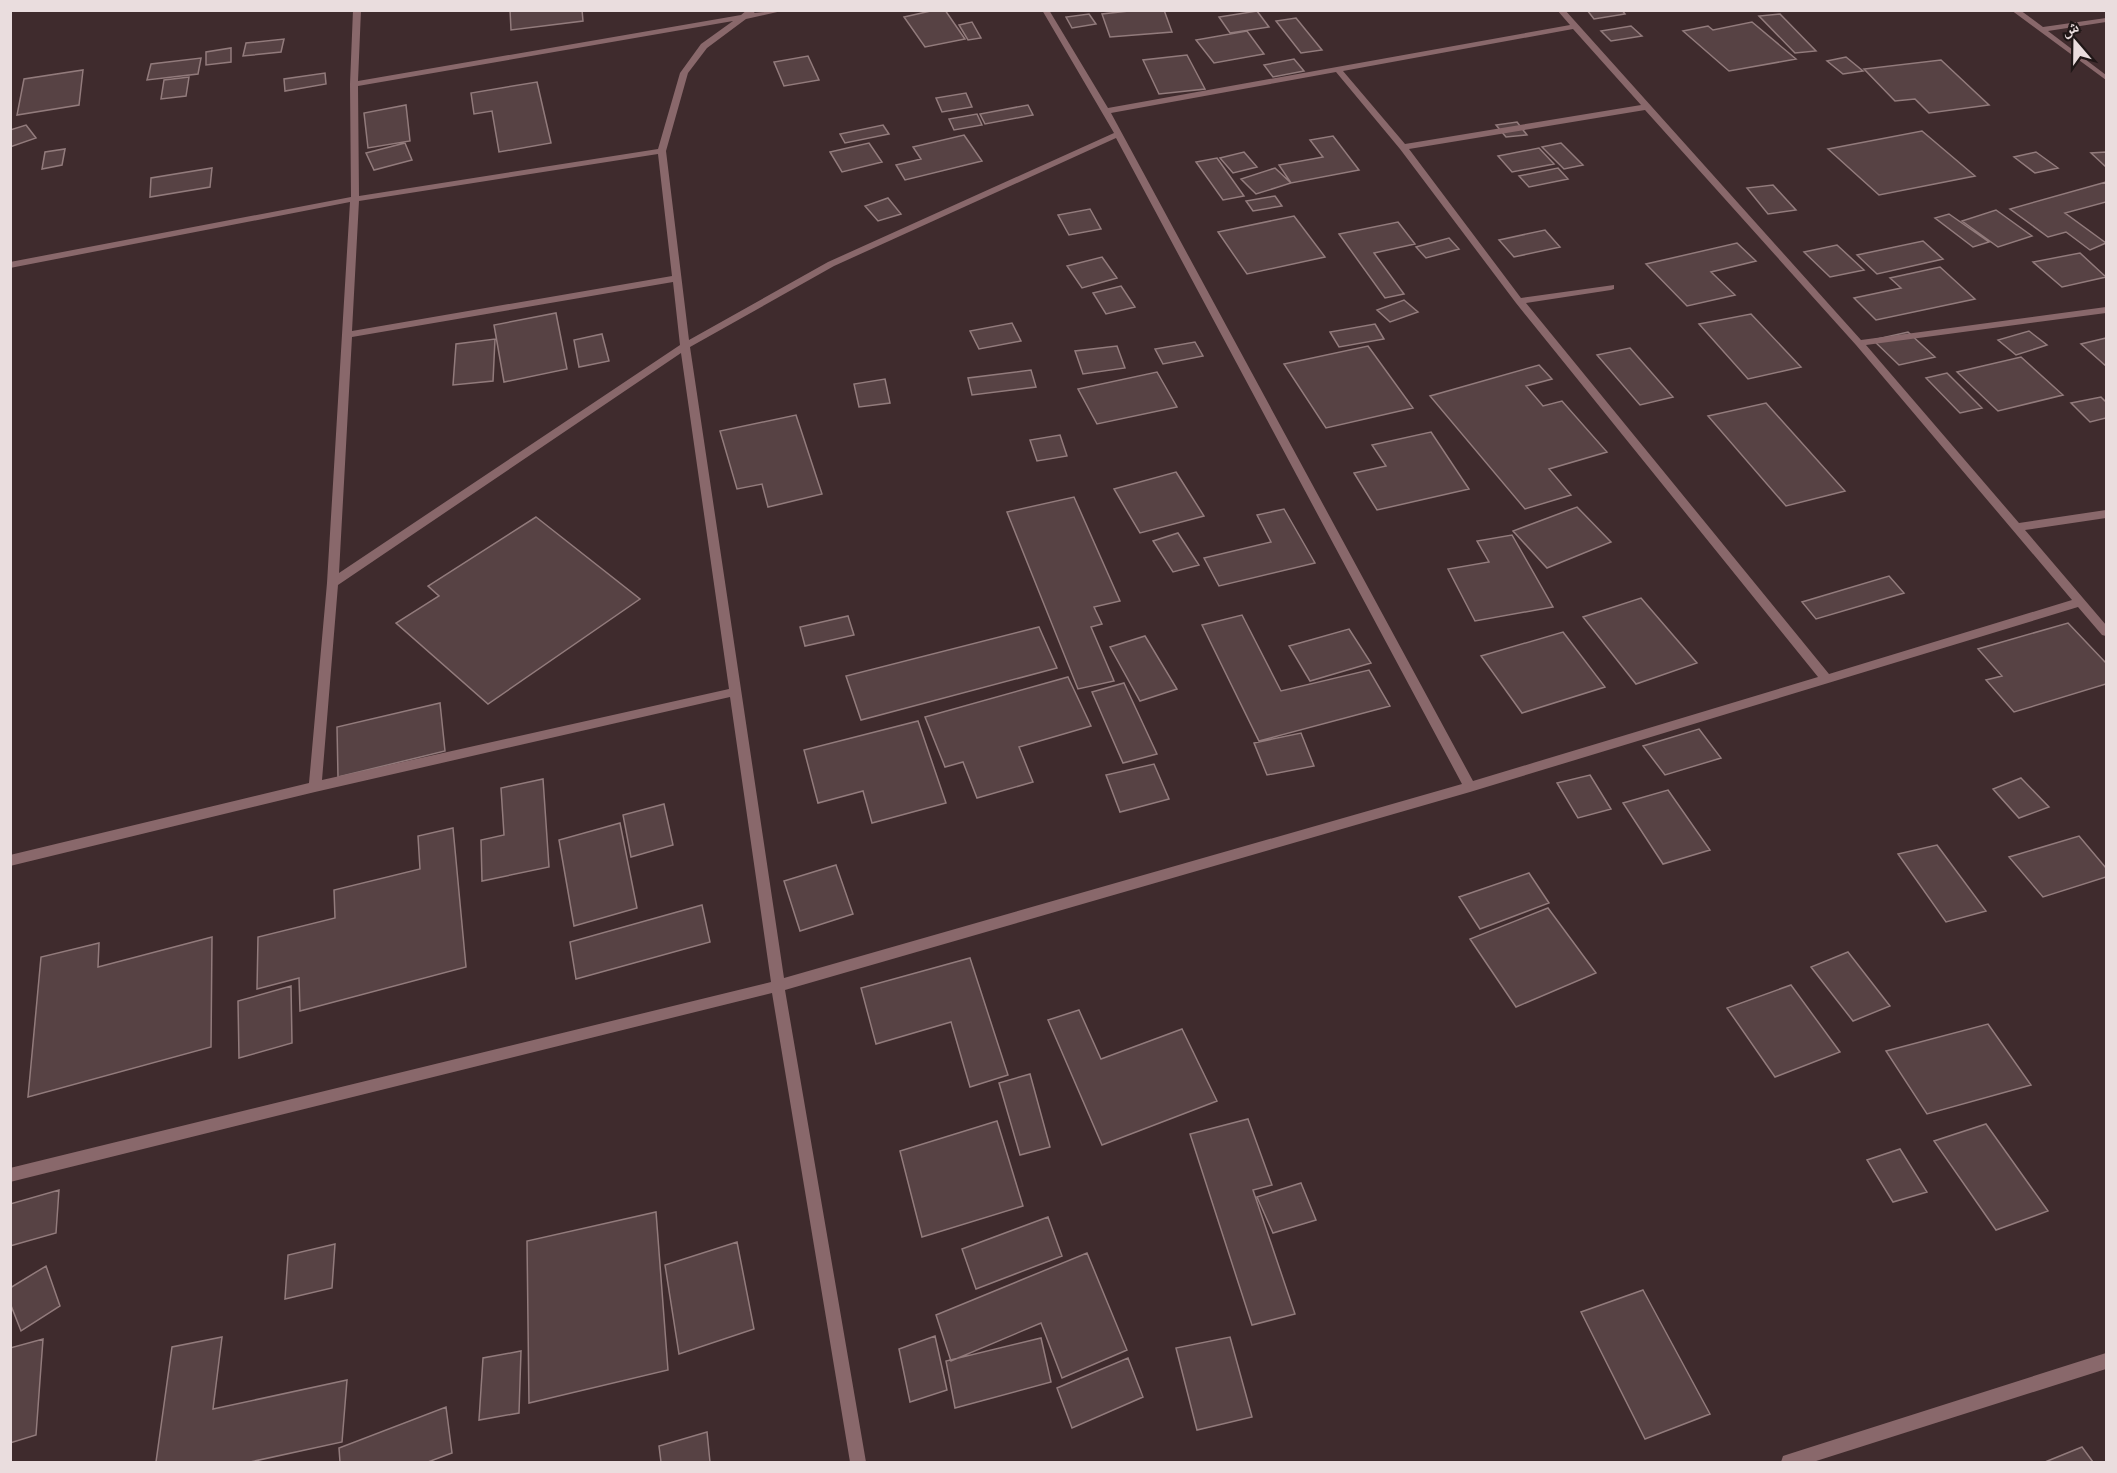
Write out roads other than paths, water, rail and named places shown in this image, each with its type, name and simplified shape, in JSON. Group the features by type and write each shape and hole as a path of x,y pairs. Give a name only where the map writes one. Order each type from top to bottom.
{"street":[{"path":"315,787 333,583 355,199 354,84 357,10"},
{"path":"354,84 749,14 783,10"},
{"path":"1044,10 1106,111 1470,787"},
{"path":"1560,10 1859,343 2106,632"},
{"path":"2014,10 2106,78"},
{"path":"749,14 704,46 684,73 662,151 685,346 734,692 778,986 858,1462"},
{"path":"2040,30 2106,20"},
{"path":"1106,111 1574,27"},
{"path":"1339,71 1403,147 1519,301 1827,680"},
{"path":"1403,147 1646,107"},
{"path":"333,583 685,346 831,264 1118,134"},
{"path":"10,265 355,199 662,151"},
{"path":"347,335 677,278"},
{"path":"1519,301 1611,287"},
{"path":"1859,343 2106,310"},
{"path":"2018,527 2106,514"},
{"path":"10,1175 778,986 1470,787 2080,602"},
{"path":"11,862 315,787 734,692"},
{"path":"1789,1462 2106,1361"}]}
